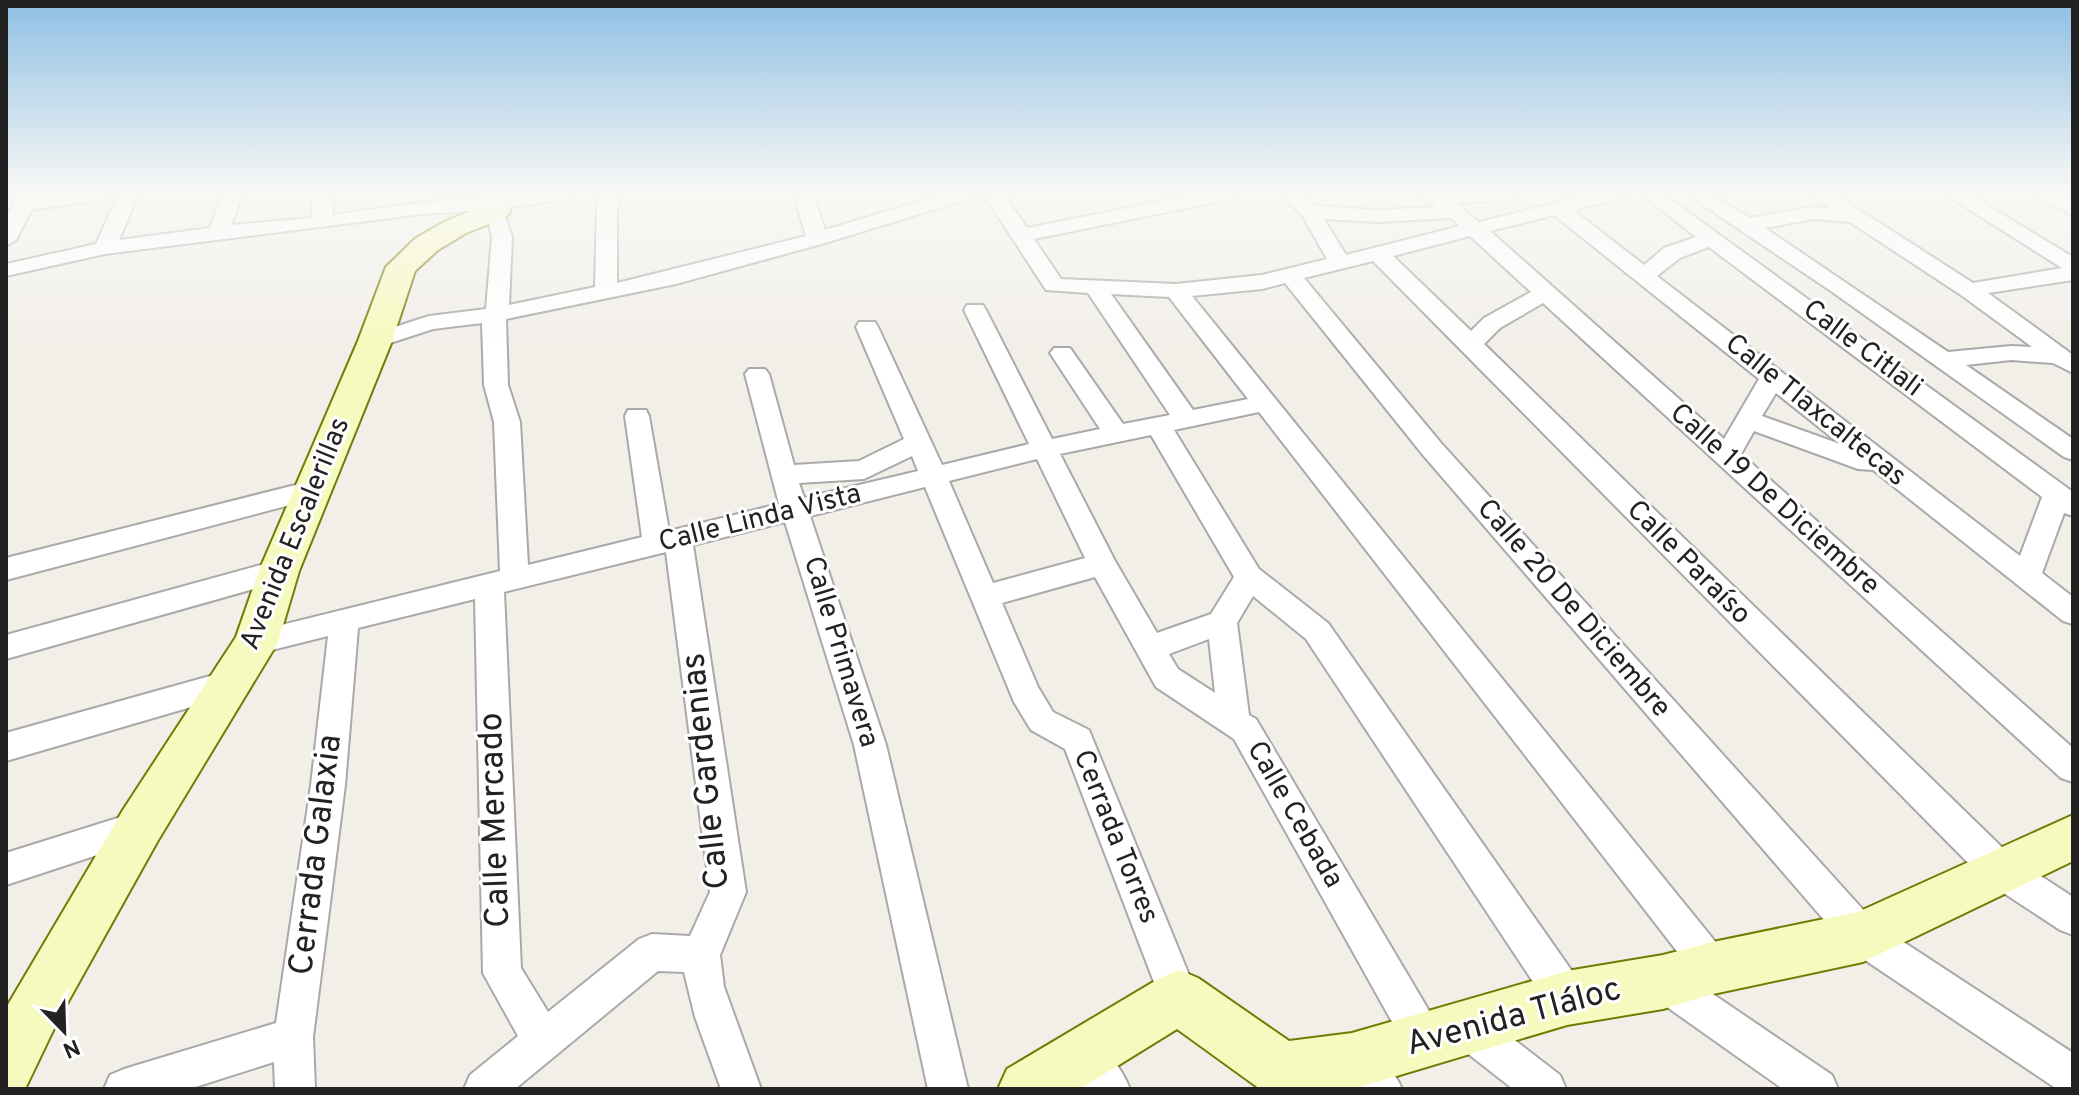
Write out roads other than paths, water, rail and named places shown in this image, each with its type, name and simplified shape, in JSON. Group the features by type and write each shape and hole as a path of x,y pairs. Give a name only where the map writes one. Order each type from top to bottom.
{"main road":[{"name":"Avenida Escalerillas","path":"6,1067 23,1005 256,642 279,571 375,341 401,267 427,244"},
{"name":"Avenida Tláloc","path":"1179,997 1286,1080 1367,1075 1446,1034 1567,998 1663,982 1713,968 1863,937 2073,837"},
{"path":"1027,1089 1096,1072 1179,997"}],"street":[{"path":"105,248 107,244"},
{"path":"6,270 134,244"},
{"name":"Calle Mercado","path":"502,244 497,314 493,323 496,385 507,422 502,583 502,973 544,1042"},
{"path":"606,293 607,244"},
{"path":"375,341 429,323 497,314 606,293 798,244"},
{"path":"1026,244 1054,285 1176,291 1262,282 1418,244"},
{"path":"1329,244 1340,263"},
{"name":"Calle 19 De Diciembre","path":"1491,244 2073,768"},
{"name":"Calle Tlaxcaltecas","path":"1596,244 1644,276 2073,613"},
{"path":"1644,276 1672,253 1696,244"},
{"name":"Calle Citlali","path":"1721,244 2065,500"},
{"path":"1776,244 2073,451"},
{"path":"1898,244 1969,290 2066,361"},
{"path":"2037,244 2073,266"},
{"name":"Calle Paraíso","path":"1378,253 2000,870 2073,918"},
{"path":"1969,290 2073,273"},
{"name":"Calle 20 De Diciembre","path":"1290,275 1432,449 1863,937 2073,1076"},
{"path":"1096,289 1172,422 1249,577 1317,631 1567,998"},
{"path":"1176,291 1713,968"},
{"path":"1470,345 1492,323 1545,293"},
{"name":"Calle Cebada","path":"975,310 1102,564 1167,678 1245,729 1446,1034"},
{"name":"Cerrada Torres","path":"867,327 934,476 1025,693 1042,721 1078,740 1179,997"},
{"path":"1062,353 1116,433"},
{"path":"1946,360 2011,353 2066,361"},
{"name":"Calle Primavera","path":"757,374 783,475 870,745 948,1089"},
{"path":"1726,457 1773,377"},
{"name":"Calle Linda Vista","path":"256,642 1044,449 1266,403"},
{"name":"Calle Gardenias","path":"637,416 668,542 728,892 701,955"},
{"path":"1748,420 1890,472"},
{"path":"783,475 864,470 919,442"},
{"path":"6,569 315,489"},
{"path":"2026,577 2065,500"},
{"path":"984,597 1102,564"},
{"path":"6,647 279,571"},
{"path":"1234,721 1222,622 1249,577"},
{"name":"Cerrada Galaxia","path":"295,1089 293,1037 326,800 344,621"},
{"path":"1150,648 1222,622"},
{"path":"6,747 228,684"},
{"path":"6,869 140,826"},
{"path":"484,1089 652,952 701,955 705,987 735,1086"},
{"path":"1663,982 1818,1089"},
{"path":"1446,1034 1546,1089"},
{"path":"124,1089 293,1037"}]}
